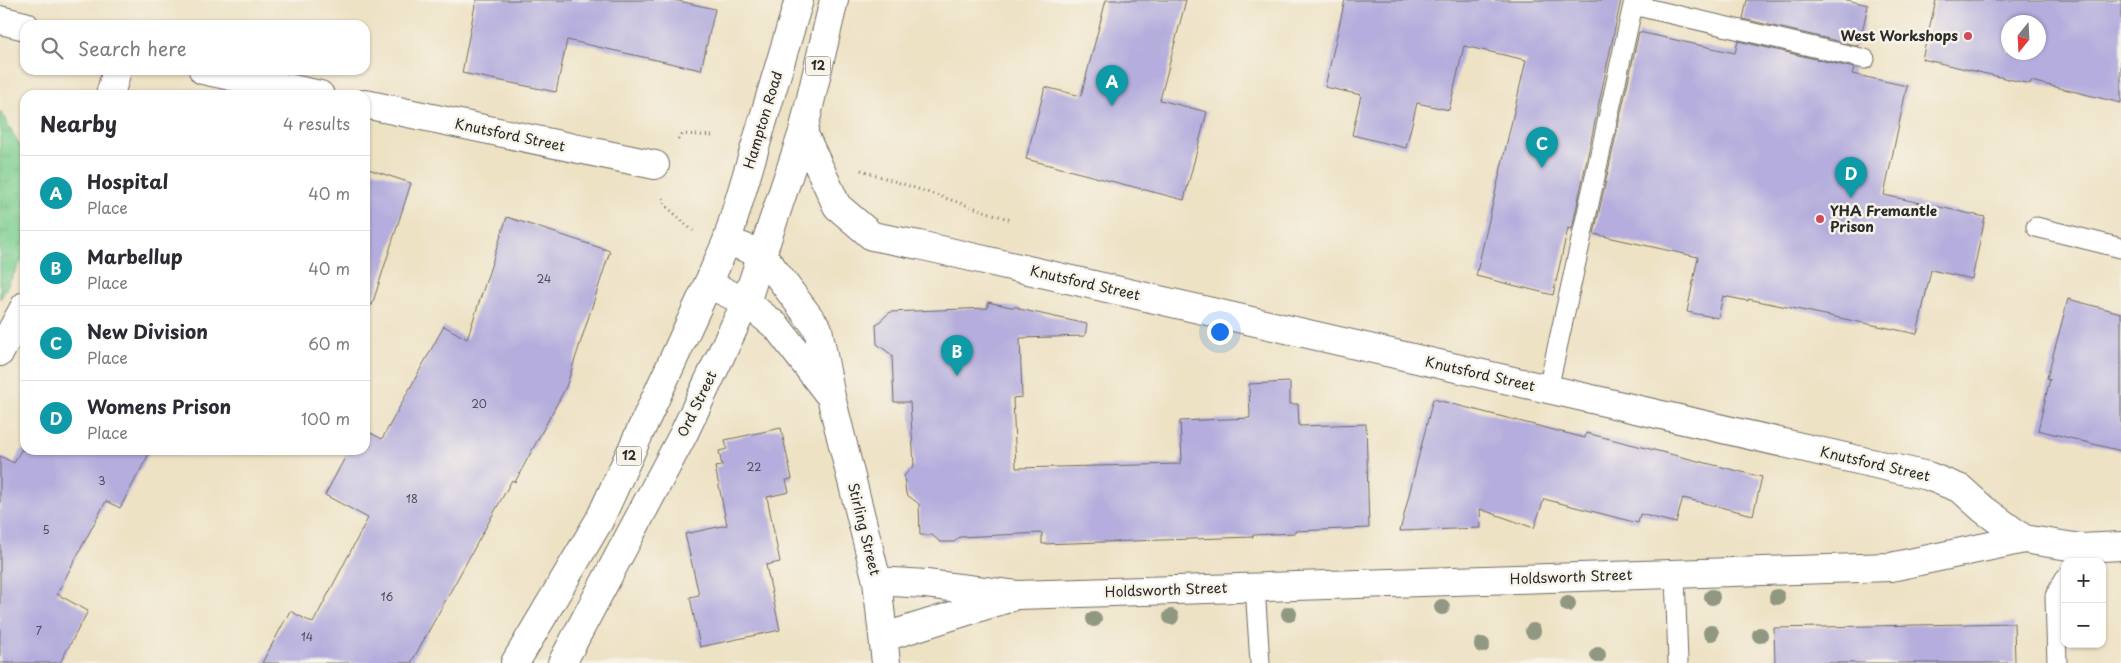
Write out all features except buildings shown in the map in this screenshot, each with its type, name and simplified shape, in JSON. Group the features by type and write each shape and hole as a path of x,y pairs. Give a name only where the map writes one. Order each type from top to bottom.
{"street":[{"name":"Hampton Road","path":"727,241 799,0"},
{"name":"12","path":"803,132 834,0"},
{"path":"0,20 20,25"},
{"path":"111,90 116,75"},
{"path":"226,75 297,90"},
{"name":"Knutsford Street","path":"370,105 655,165"},
{"name":"Knutsford Street","path":"803,132 837,206 872,236 919,245 1928,476 1961,489 1983,509 2024,539"},
{"name":"Ord Street","path":"562,663 683,436 746,302 803,132"},
{"path":"727,241 762,254"},
{"name":"12","path":"515,663 599,521 727,241"},
{"name":"Stirling Street","path":"762,254 818,329 831,397 877,581 886,650"},
{"name":"Stirling Street","path":"708,284 746,302 777,327 831,397"},
{"path":"0,352 20,315"},
{"name":"Holdsworth Street","path":"877,581 926,584 1018,595 1891,567 2024,539 2077,555 2121,546"},
{"name":"Holdsworth Street","path":"886,650 1018,595"}],"lane":[{"path":"1548,389 1633,5 1865,59"},
{"path":"2036,227 2121,248"},
{"path":"1675,573 1678,663"},
{"path":"2057,663 2055,596 2061,585"},
{"path":"1255,587 1260,663"}],"path":[{"path":"655,165 665,205 693,231"},
{"path":"858,169 1011,220"}],"green space":[{"path":"0,111 20,145 20,263 0,299"}],"place":[{"name":"West Workshops","path":"1968,36"},
{"name":"Hospital","path":"1112,106"},
{"name":"New Division","path":"1542,168"},
{"name":"Womens Prison","path":"1851,198"},
{"name":"YHA Fremantle Prison","path":"1820,219"},
{"name":"Marbellup","path":"957,376"}]}
